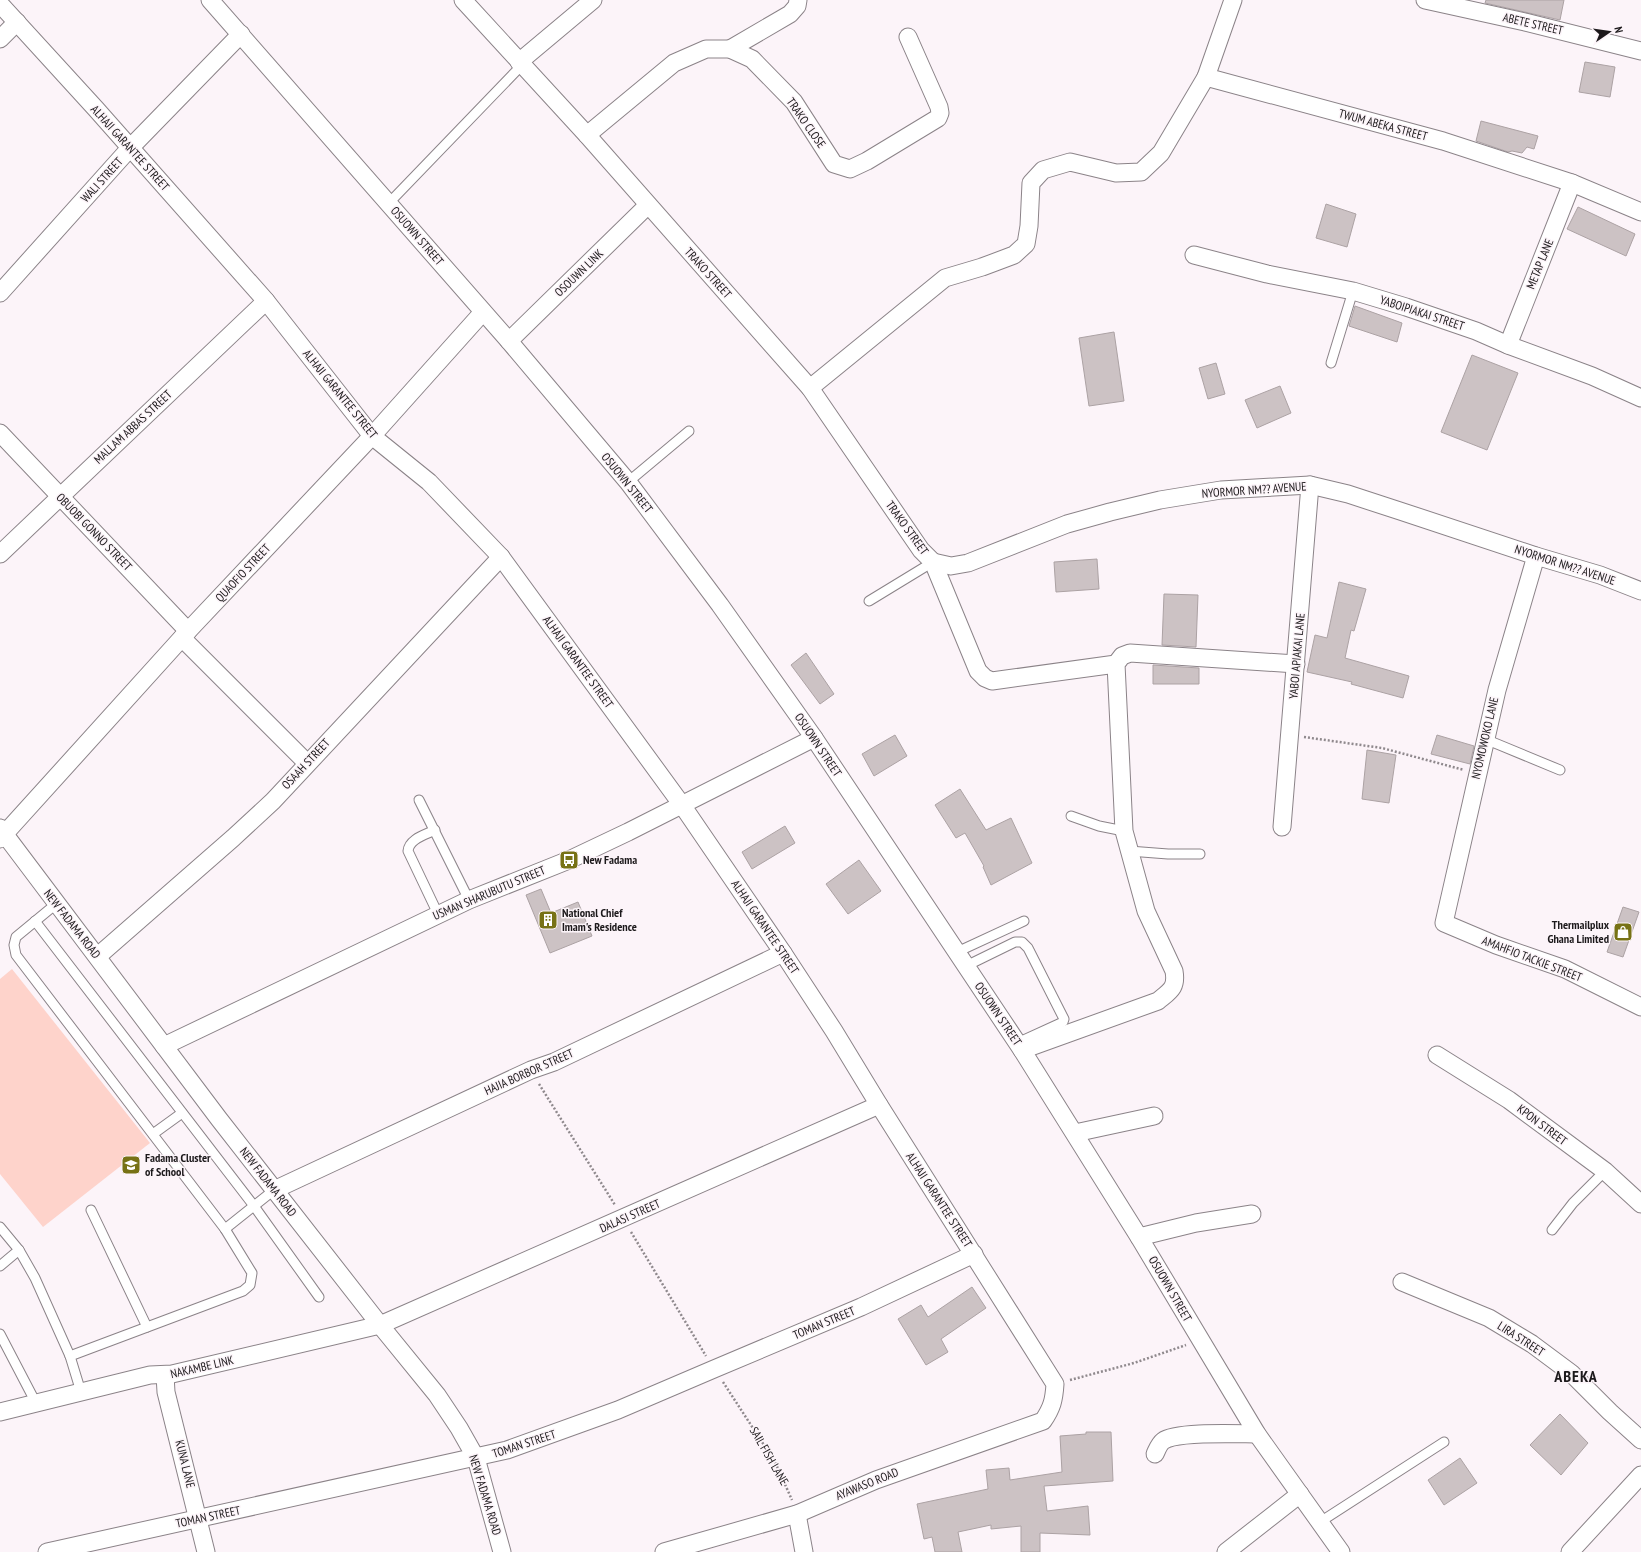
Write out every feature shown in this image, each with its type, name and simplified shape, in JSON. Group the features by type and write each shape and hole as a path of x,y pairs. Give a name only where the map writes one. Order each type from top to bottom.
{"street":[{"name":"OSUOWN STREET","path":"210,0 509,341 628,482 720,605 814,738 1019,1046 1139,1237 1257,1434 1341,1552"},
{"name":"TRAKO STREET","path":"463,0 586,135 810,388 921,550 933,562"},
{"path":"520,63 593,0"},
{"path":"730,49 790,14 797,6 798,0"},
{"path":"810,388 945,278 982,268 1014,255 1026,244 1029,226 1031,183 1043,170 1070,162 1116,173 1140,172 1160,154 1206,77 1234,0"},
{"name":"ABETE STREET","path":"1425,0 1525,22 1641,51"},
{"name":"ALHAJI GARANTEE STREET","path":"0,4 266,301 372,436 429,482 501,557 682,805 784,953 974,1254 1054,1390"},
{"path":"0,39 17,22"},
{"name":"WALI STREET","path":"0,293 130,148 241,34"},
{"name":"TRAKO CLOSE","path":"586,135 674,63 706,49 730,49 752,59 794,102 834,164 850,169 867,161 938,118 940,113 939,107 908,37"},
{"name":"TWUM ABEKA STREET","path":"1206,77 1443,141 1572,183 1641,212"},
{"name":"METAP LANE","path":"1508,345 1572,183"},
{"name":"OSOUWN LINK","path":"509,341 648,205"},
{"name":"YABOIPIAKAI STREET","path":"1194,255 1267,274 1353,291 1476,331 1508,345 1592,376 1641,398"},
{"name":"MALLAM ABBAS STREET","path":"0,554 266,301"},
{"name":"QUAOFIO STREET","path":"2,834 185,634 372,436 483,312"},
{"name":"OBUOBI GONNO STREET","path":"0,433 60,496 185,634 307,763"},
{"name":"NYORMOR NM?? AVENUE","path":"933,562 951,566 968,563 1067,524 1160,500 1221,490 1310,485 1348,494 1536,556 1600,575 1641,591"},
{"name":"YABOI APIAKAI LANE","path":"1282,827 1310,485"},
{"name":"NYOMOWOKO LANE","path":"1444,923 1485,739 1512,633 1536,556"},
{"name":"OSAAH STREET","path":"98,956 273,801 501,557"},
{"path":"933,562 978,671 992,682 1116,664"},
{"path":"1019,1046 1158,1001 1172,990 1176,980 1174,971 1146,912 1124,831 1116,664 1122,656 1130,653 1296,664"},
{"name":"USMAN SHARUBUTU STREET","path":"164,1046 438,914 569,860 814,738"},
{"name":"NEW FADAMA ROAD","path":"2,834 98,956 164,1046 274,1190 437,1395 459,1428 476,1458 502,1552"},
{"name":"AMAHFIO TACKIE STREET","path":"1444,923 1496,945 1565,969 1641,1007"},
{"name":"HAJIA BORBOR STREET","path":"274,1190 530,1070 554,1062 784,953"},
{"name":"KPON STREET","path":"1437,1055 1509,1100 1605,1172 1641,1204"},
{"name":"DALASI STREET","path":"380,1325 879,1105"},
{"path":"1075,1134 1154,1116"},
{"path":"1139,1237 1196,1223 1252,1214"},
{"name":"TOMAN STREET","path":"47,1552 476,1458 545,1438 618,1410 861,1307 974,1254"},
{"name":"LIRA STREET","path":"1402,1282 1489,1318 1532,1344 1571,1372 1610,1412 1641,1440"},
{"name":"NAKAMBE LINK","path":"0,1412 150,1375 164,1376 380,1325"},
{"name":"KUNA LANE","path":"164,1376 166,1392 206,1552"},
{"name":"AYAWASO ROAD","path":"664,1552 797,1514 876,1480 1043,1421 1051,1410 1054,1390"},
{"path":"1155,1454 1163,1441 1169,1438 1189,1435 1257,1434"},
{"path":"1570,1552 1641,1475"},
{"path":"1226,1552 1300,1494"},
{"path":"797,1514 804,1552"}],"lane":[{"path":"388,204 520,63"},
{"path":"1331,363 1353,291"},
{"path":"628,482 689,431"},
{"path":"869,601 933,562"},
{"path":"1485,739 1560,770"},
{"path":"419,800 469,900"},
{"path":"1070,816 1099,826 1124,831"},
{"path":"435,830 411,842 408,852 438,914"},
{"path":"1129,851 1168,854 1200,854"},
{"path":"56,904 16,937 14,945 16,955 225,1228 252,1273 250,1285 243,1291 70,1356"},
{"path":"35,921 254,1206 319,1297"},
{"path":"961,959 1024,921"},
{"path":"961,959 1015,942 1022,942 1028,948 1064,1018 1063,1022 1019,1046"},
{"path":"152,1134 182,1113"},
{"path":"1552,1230 1572,1203 1605,1172"},
{"path":"225,1228 274,1190"},
{"path":"91,1210 147,1328"},
{"path":"0,1227 19,1250 36,1278 70,1356 81,1392"},
{"path":"0,1266 19,1250"},
{"path":"0,1334 36,1403"},
{"path":"1320,1522 1444,1442"}],"path":[{"path":"1290,735 1382,748 1477,774"},
{"path":"1054,1390 1200,1340"},
{"name":"SAIL FISH LANE","path":"714,1369 775,1462 789,1491 797,1514"}],"shaded area":[{"path":"12,969 150,1143 43,1227 0,1174 0,979"}],"building":[{"path":"1486,0 1564,0 1560,20 1485,3"},
{"path":"1585,62 1615,67 1610,97 1579,92"},
{"path":"1481,121 1538,136 1534,149 1527,147 1522,153 1512,151 1508,152 1476,141"},
{"path":"1326,204 1356,214 1347,247 1316,238"},
{"path":"1578,207 1635,234 1626,256 1567,229"},
{"path":"1355,306 1402,323 1397,342 1349,326"},
{"path":"1114,332 1124,401 1089,406 1079,338"},
{"path":"1472,355 1518,373 1487,450 1441,432"},
{"path":"1216,363 1225,394 1208,399 1199,368"},
{"path":"1280,386 1291,413 1257,428 1245,400"},
{"path":"1097,559 1099,589 1056,592 1054,562"},
{"path":"1339,582 1366,589 1354,631 1351,630 1345,658 1409,676 1403,698 1351,684 1352,682 1307,672 1315,635 1327,638"},
{"path":"1164,594 1198,595 1196,647 1162,645"},
{"path":"806,653 834,694 820,704 791,665"},
{"path":"1153,665 1199,668 1199,684 1153,684"},
{"path":"895,735 907,756 874,776 862,754"},
{"path":"1437,735 1474,746 1470,764 1431,754"},
{"path":"1367,750 1396,755 1389,803 1362,799"},
{"path":"960,789 986,830 1011,818 1032,863 991,885 983,867 984,866 965,833 956,838 935,805"},
{"path":"785,826 795,843 752,869 742,852"},
{"path":"859,860 881,891 848,914 826,884"},
{"name":"National Chief Imam's Residence","path":"541,889 551,913 578,902 592,936 550,953 526,895"},
{"name":"Thermailplux Ghana Limited","path":"1623,907 1639,912 1623,957 1607,952"},
{"path":"972,1287 986,1308 941,1339 948,1352 926,1365 898,1319 921,1305 928,1317"},
{"path":"1560,1414 1588,1443 1561,1475 1530,1445"},
{"path":"1086,1432 1111,1432 1113,1481 1044,1486 1047,1511 1088,1506 1090,1535 1040,1533 1040,1552 1021,1552 1021,1526 991,1529 991,1525 958,1532 962,1552 935,1552 932,1537 924,1539 917,1504 988,1489 986,1470 1009,1468 1010,1480 1062,1472 1060,1436 1086,1434"},
{"path":"1460,1458 1477,1483 1444,1505 1428,1480"}],"place":[{"name":"New Fadama","path":"569,860"},
{"name":"National Chief Imam's Residence","path":"548,920"},
{"name":"Thermailplux Ghana Limited","path":"1623,932"},
{"name":"Fadama Cluster of School","path":"131,1165"}],"district":[{"name":"ABEKA","path":"1576,1376"}]}
